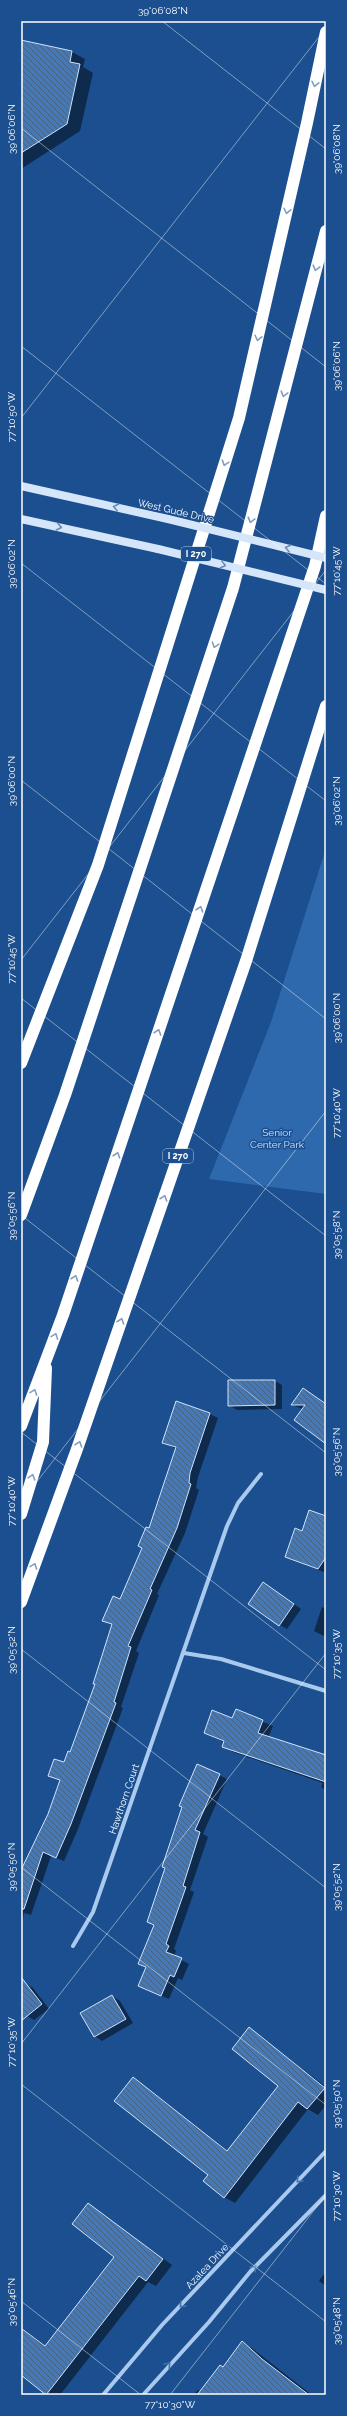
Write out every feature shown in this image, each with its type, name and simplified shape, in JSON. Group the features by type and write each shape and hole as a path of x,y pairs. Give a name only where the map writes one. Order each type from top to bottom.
{"highway":[{"name":"I 270","path":"21,1063 98,865 239,418 308,123 326,32"},
{"path":"21,1215 64,1095 233,588 326,231"},
{"path":"21,1426 65,1308 312,574 326,516"},
{"name":"I 270","path":"21,1602 77,1449 246,961 326,706"},
{"path":"21,1514 43,1442 47,1357"}],"main road":[{"name":"West Gude Drive","path":"21,486 168,519 326,558"},
{"path":"21,519 158,549 326,590"}],"street":[{"name":"Hawthorn Court","path":"73,1946 93,1912 227,1526 238,1503 261,1474"},
{"path":"184,1653 221,1659 326,1691"},
{"name":"Azalea Drive","path":"103,2395 162,2325 326,2152"},
{"path":"143,2395 209,2322 250,2272 326,2195"}],"green space":[{"name":"Senior Center Park","path":"326,848 326,1194 209,1179 271,1022"}],"building":[{"path":"21,40 72,51 70,62 80,64 67,124 21,153"},
{"path":"228,1380 275,1380 275,1405 228,1406"},
{"path":"303,1388 326,1404 326,1444 294,1420 305,1405 291,1405"},
{"path":"176,1401 210,1413 190,1473 189,1483 191,1484 177,1528 150,1589 152,1590 128,1646 131,1647 114,1702 116,1703 71,1824 56,1858 43,1852 24,1909 21,1909 21,1870 48,1814 60,1780 48,1776 54,1759 64,1762 68,1751 70,1752 95,1684 93,1684 112,1624 102,1621 113,1596 120,1599 142,1548 138,1546 146,1527 149,1528 176,1447 162,1443"},
{"path":"309,1510 326,1516 326,1557 318,1569 285,1557 295,1528 302,1531"},
{"path":"263,1582 294,1604 279,1626 248,1604"},
{"path":"236,1709 263,1720 258,1733 326,1755 326,1782 222,1747 224,1741 204,1733 212,1710 232,1718"},
{"path":"197,1764 220,1774 195,1830 200,1832 183,1886 186,1887 166,1944 169,1946 166,1952 182,1958 174,1977 170,1975 161,1996 138,1986 146,1967 138,1964 154,1925 147,1922 165,1868 162,1867 182,1807 179,1806"},
{"path":"21,1977 42,2004 21,2021"},
{"path":"112,1995 126,2019 94,2037 80,2013"},
{"path":"249,2027 325,2088 307,2109 298,2102 224,2198 203,2181 208,2175 114,2101 133,2077 227,2151 278,2086 232,2049"},
{"path":"88,2203 163,2259 146,2281 139,2276 46,2395 21,2375 21,2328 45,2346 114,2257 72,2224"},
{"path":"242,2341 262,2359 309,2395 197,2395 220,2365 223,2367"}]}
